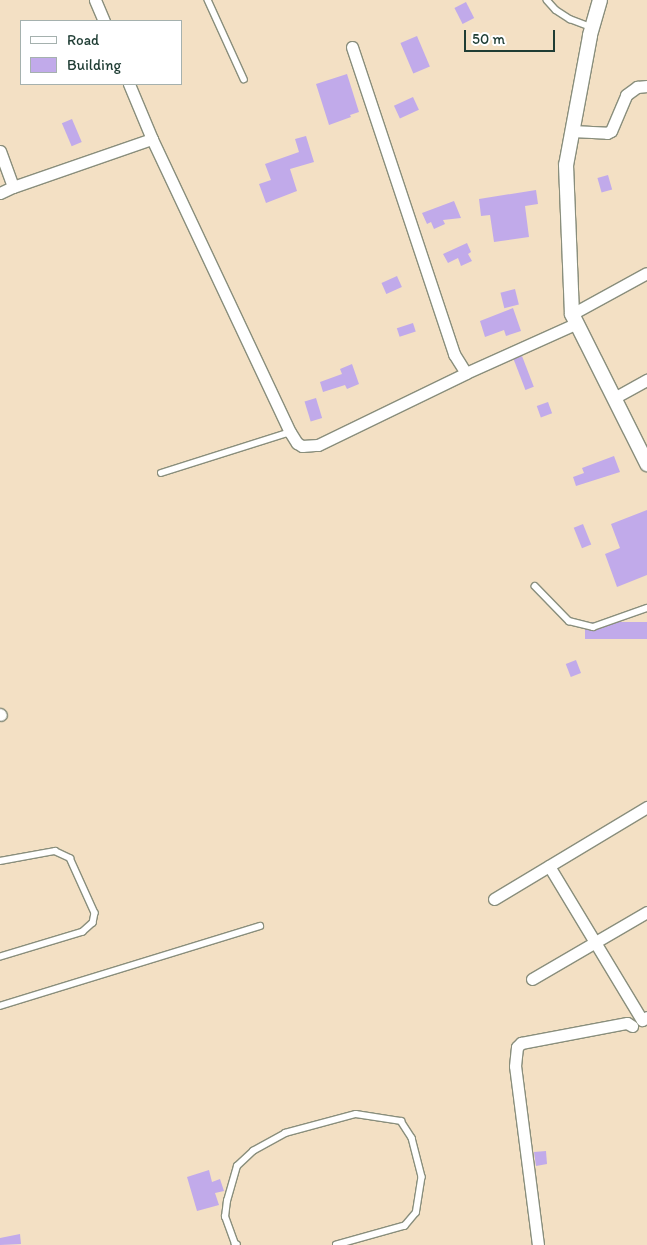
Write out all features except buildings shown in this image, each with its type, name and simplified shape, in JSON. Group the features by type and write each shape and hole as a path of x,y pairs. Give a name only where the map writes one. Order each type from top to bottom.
{"street":[{"path":"95,0 104,20"},
{"path":"600,0 566,165 575,319 647,464"},
{"path":"352,46 454,354 466,373"},
{"path":"130,85 152,139 290,432 302,446 318,445 575,319 647,273"},
{"path":"572,131 607,133 611,131 626,95 637,87 647,86"},
{"path":"0,193 152,139"},
{"path":"0,151 13,187"},
{"path":"614,398 647,380"},
{"path":"494,899 647,807"},
{"path":"550,866 642,1020 647,1017"},
{"path":"532,979 647,912"},
{"path":"538,1245 514,1066 518,1048 521,1043 626,1023 632,1026"}],"lane":[{"path":"208,0 244,79"},
{"path":"547,0 556,10 593,27"},
{"path":"162,473 290,432"},
{"path":"535,586 569,621 593,627 647,608"},
{"path":"0,861 55,851 70,858 95,913 93,923 83,932 0,956"},
{"path":"0,1006 260,926"},
{"path":"237,1245 234,1244 224,1217 237,1166 253,1151 285,1133 356,1114 401,1121 412,1138 422,1177 416,1213 406,1226 337,1245"}]}
